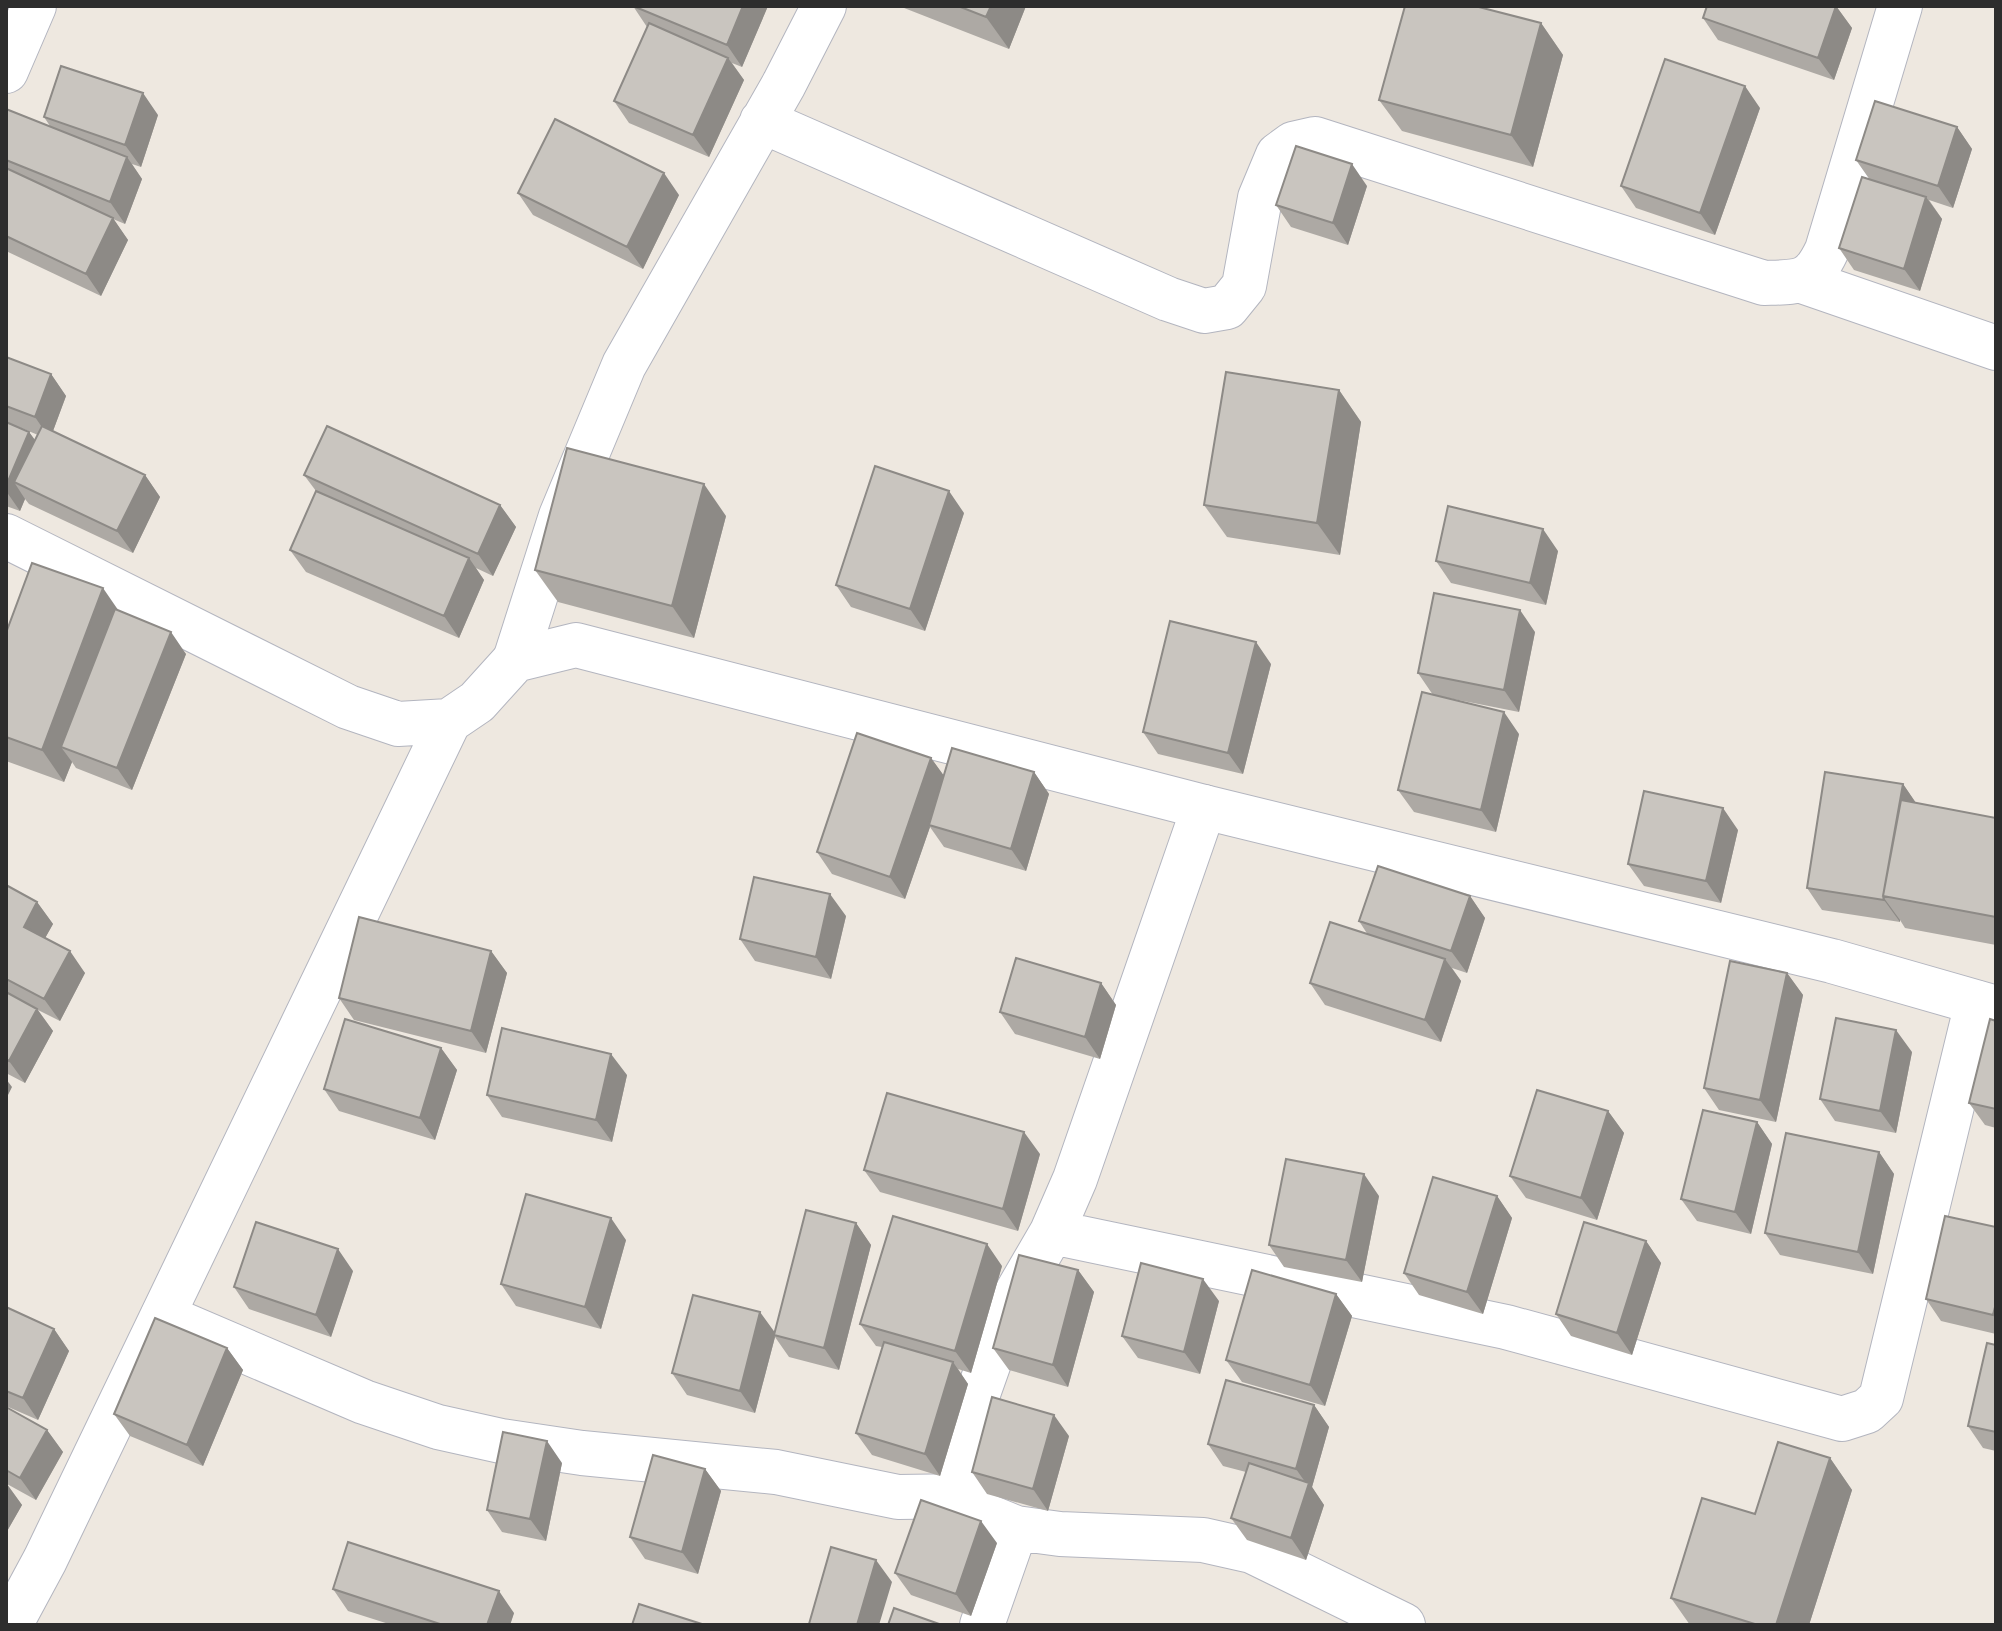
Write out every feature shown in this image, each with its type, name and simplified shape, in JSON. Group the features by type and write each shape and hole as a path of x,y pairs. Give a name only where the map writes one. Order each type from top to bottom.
{"street":[{"path":"6,71 34,6"},
{"path":"10,1625 45,1560 449,721 477,702 515,660 561,516 624,365 824,6"},
{"path":"1802,281 1818,269 1827,250 1900,6"},
{"path":"762,121 1168,299 1204,311 1227,307 1244,286 1260,198 1278,155 1293,144 1315,139 1764,283 1802,281 1996,348"},
{"path":"6,536 348,707 398,724 449,721"},
{"path":"515,660 576,645 1204,807 1832,961 1986,1005 1881,1398 1867,1411 1842,1419 1506,1327 1052,1232"},
{"path":"1204,807 1091,1133 1052,1232 1009,1306 969,1419 960,1466 966,1496 984,1515 1016,1528 1060,1534 1203,1540 1252,1551 1389,1621"},
{"path":"163,1316 364,1402 438,1427 501,1441 582,1453 776,1472 898,1497 966,1496"},
{"path":"982,1625 1016,1528"}],"building":[{"path":"633,6 743,6 727,45"},
{"path":"958,6 991,6 986,17"},
{"path":"1405,6 1475,6 1541,23 1511,135 1379,100"},
{"path":"1707,6 1836,6 1818,58 1703,18"},
{"path":"649,23 728,58 693,135 614,101"},
{"path":"1665,59 1745,86 1700,213 1621,186"},
{"path":"61,66 143,93 125,145 44,117"},
{"path":"1875,101 1957,127 1938,186 1856,160"},
{"path":"6,109 127,157 110,202 6,160"},
{"path":"555,119 664,173 627,247 518,193"},
{"path":"1296,146 1352,164 1333,223 1276,205"},
{"path":"6,168 113,218 86,274 6,236"},
{"path":"1862,177 1926,197 1904,269 1839,248"},
{"path":"6,357 51,374 35,417 6,406"},
{"path":"1226,372 1339,390 1317,523 1204,505"},
{"path":"6,422 29,432 6,486"},
{"path":"42,426 145,475 117,531 14,482"},
{"path":"327,426 500,505 478,554 304,475"},
{"path":"567,448 704,484 672,606 535,570"},
{"path":"875,466 949,491 910,609 836,585"},
{"path":"316,491 469,558 444,616 290,550"},
{"path":"1448,506 1543,529 1530,583 1436,561"},
{"path":"32,563 103,588 42,750 6,737 6,633"},
{"path":"1434,593 1520,610 1504,690 1418,673"},
{"path":"115,609 171,632 117,768 61,747"},
{"path":"1170,621 1256,642 1228,753 1143,732"},
{"path":"1422,692 1504,712 1481,810 1398,790"},
{"path":"857,733 931,758 890,877 817,852"},
{"path":"952,748 1034,772 1011,849 929,825"},
{"path":"1825,772 1903,784 1884,900 1807,888"},
{"path":"1644,791 1723,808 1706,881 1628,864"},
{"path":"1901,800 1996,818 1996,917 1883,896"},
{"path":"1378,866 1470,896 1451,951 1359,921"},
{"path":"754,877 830,894 816,957 740,939"},
{"path":"6,885 37,902 24,927 70,951 44,999 6,979"},
{"path":"359,917 491,951 471,1031 339,998"},
{"path":"1330,922 1445,959 1425,1020 1310,983"},
{"path":"1016,958 1101,983 1085,1037 1000,1012"},
{"path":"1730,961 1787,973 1760,1100 1704,1088"},
{"path":"6,992 37,1009 9,1061 6,1059"},
{"path":"1836,1018 1896,1030 1880,1111 1820,1099"},
{"path":"345,1019 441,1048 420,1118 324,1089"},
{"path":"1990,1019 1996,1021 1996,1109 1969,1103"},
{"path":"502,1028 611,1054 596,1120 487,1095"},
{"path":"1537,1090 1608,1111 1581,1198 1510,1176"},
{"path":"887,1093 1024,1132 1003,1209 864,1170"},
{"path":"1703,1110 1757,1122 1735,1212 1681,1199"},
{"path":"1786,1133 1879,1152 1858,1252 1765,1233"},
{"path":"1286,1159 1364,1174 1346,1260 1269,1245"},
{"path":"1433,1177 1497,1196 1467,1292 1404,1273"},
{"path":"526,1194 611,1218 585,1307 501,1284"},
{"path":"806,1210 856,1223 824,1348 774,1335"},
{"path":"893,1216 987,1244 955,1351 860,1324"},
{"path":"1945,1216 1996,1227 1996,1303 1993,1315 1926,1299"},
{"path":"256,1222 338,1249 316,1315 234,1287"},
{"path":"1584,1222 1646,1241 1617,1333 1556,1314"},
{"path":"1019,1255 1078,1270 1053,1365 993,1348"},
{"path":"1141,1263 1203,1279 1184,1352 1122,1336"},
{"path":"1252,1270 1336,1294 1310,1385 1226,1360"},
{"path":"693,1295 760,1312 740,1391 672,1373"},
{"path":"6,1307 54,1329 23,1398 6,1391"},
{"path":"155,1318 227,1348 187,1445 114,1414"},
{"path":"884,1342 953,1362 925,1454 856,1433"},
{"path":"1987,1343 1996,1345 1996,1432 1968,1426"},
{"path":"1226,1380 1314,1405 1296,1469 1208,1444"},
{"path":"992,1397 1054,1415 1033,1489 972,1472"},
{"path":"6,1407 47,1430 20,1478 6,1470"},
{"path":"503,1432 547,1441 530,1519 487,1510"},
{"path":"1778,1442 1830,1458 1776,1625 1758,1625 1671,1598 1702,1498 1755,1514"},
{"path":"653,1455 705,1469 682,1552 630,1537"},
{"path":"1249,1463 1309,1483 1291,1538 1231,1518"},
{"path":"921,1500 981,1521 956,1594 895,1573"},
{"path":"348,1542 499,1591 487,1625 443,1625 333,1589"},
{"path":"831,1547 876,1560 857,1625 809,1624"},
{"path":"639,1604 705,1625 632,1625"},
{"path":"894,1608 942,1625 888,1625"}]}
